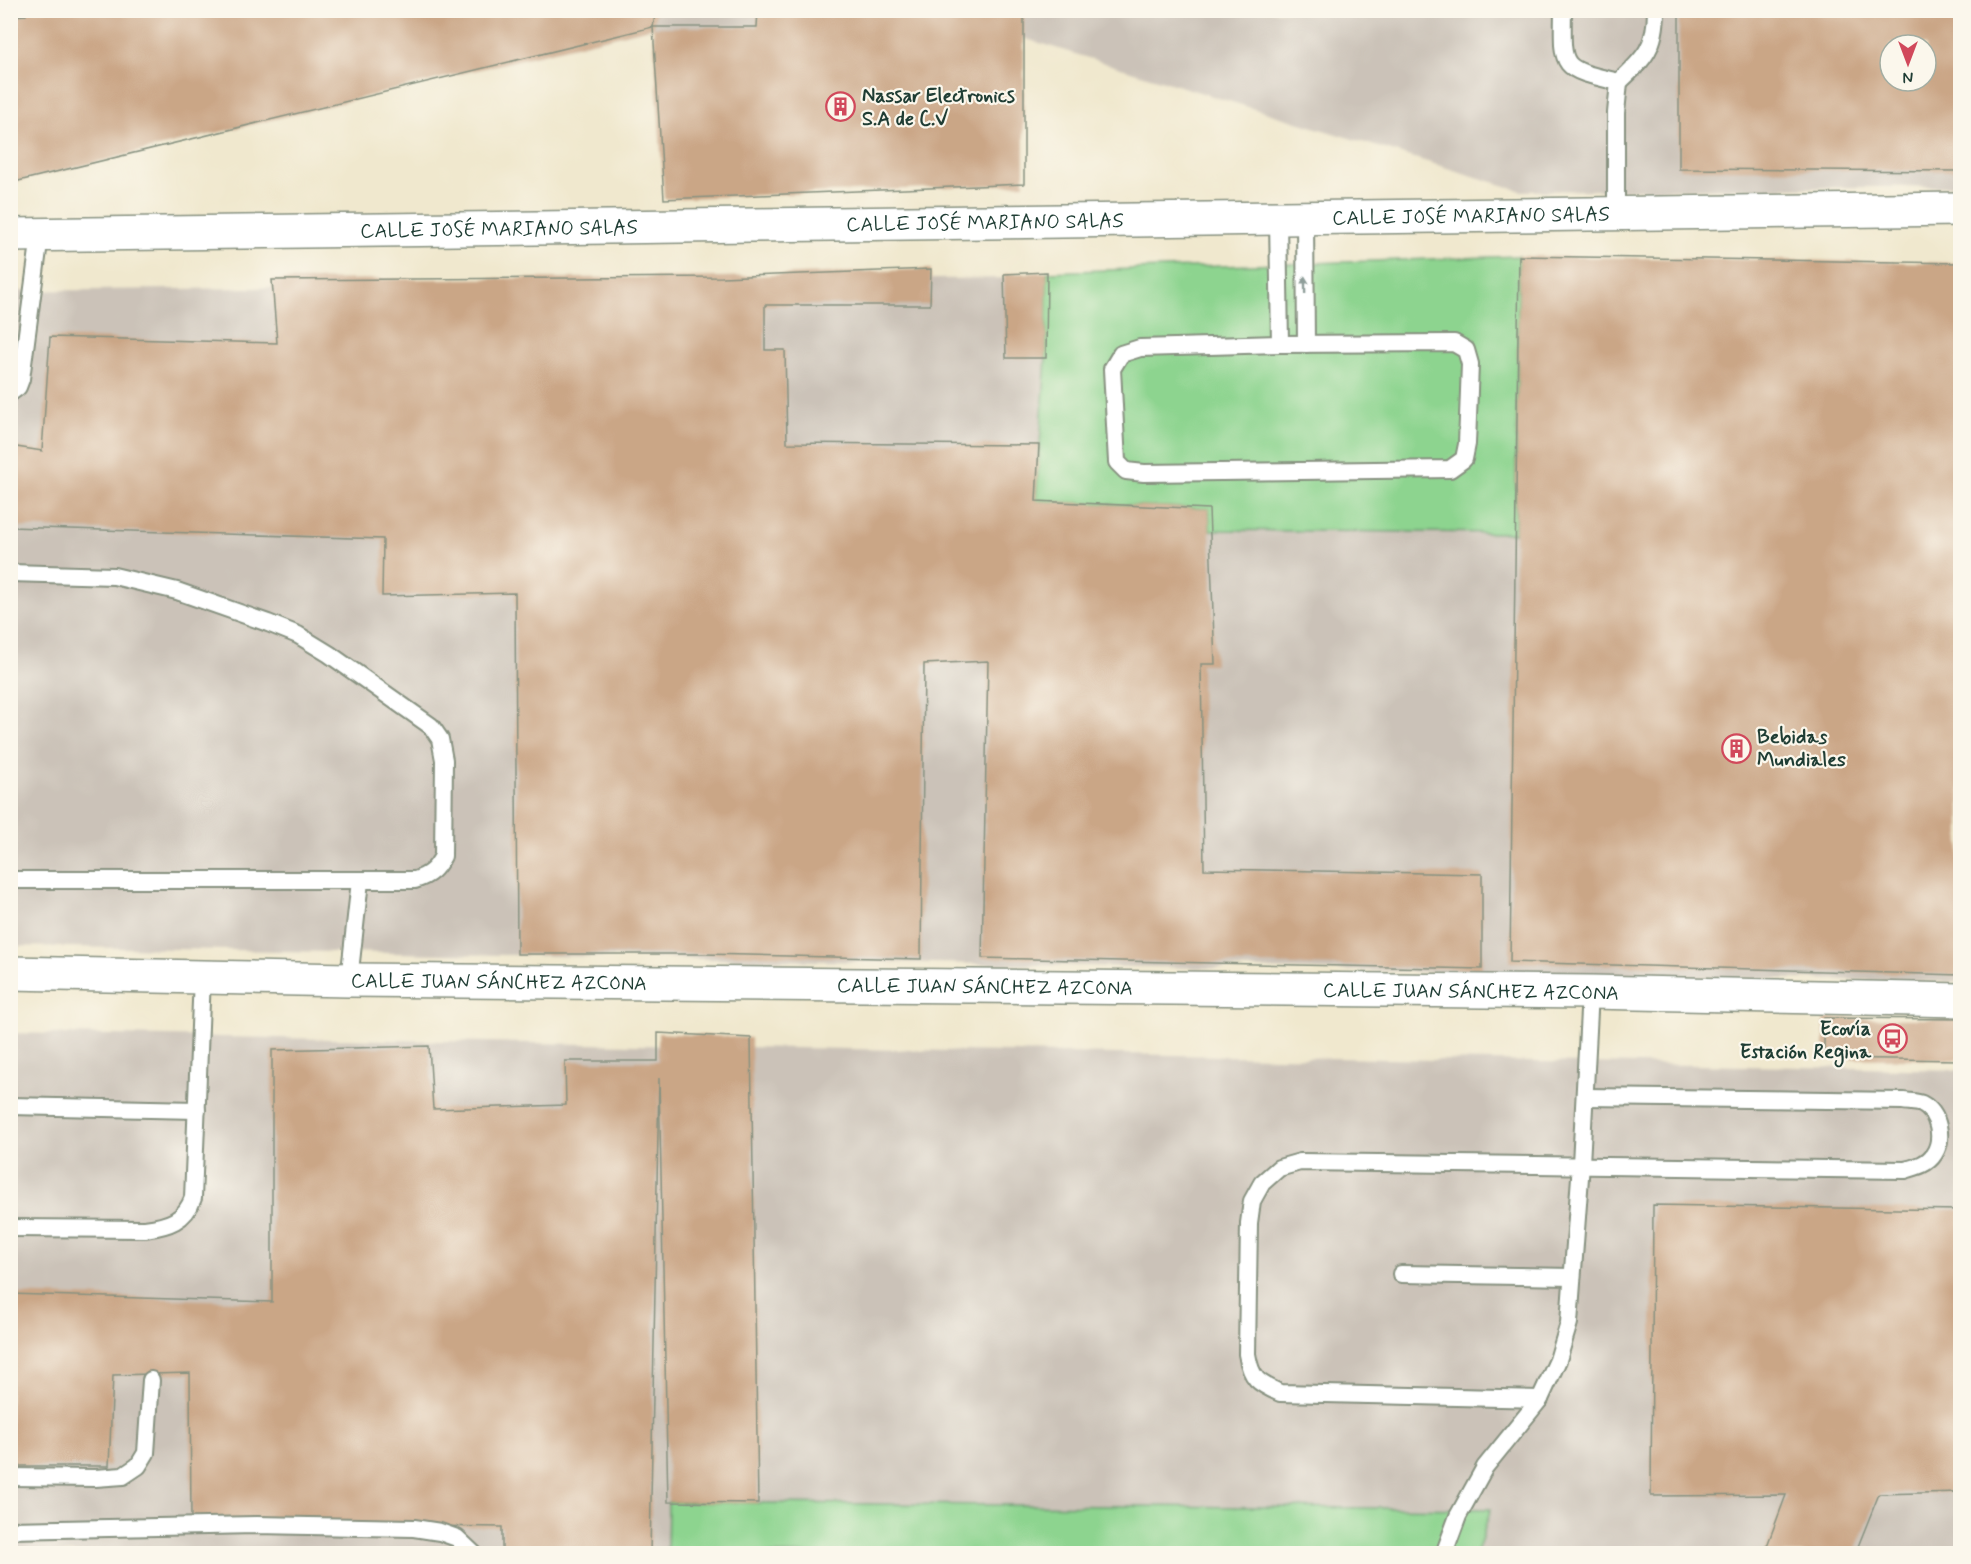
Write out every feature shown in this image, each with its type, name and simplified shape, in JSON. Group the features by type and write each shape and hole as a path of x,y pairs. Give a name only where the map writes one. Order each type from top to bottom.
{"street":[{"name":"CALLE JOSÉ MARIANO SALAS","path":"25,235 1960,209"},
{"name":"CALLE JUAN SÁNCHEZ AZCONA","path":"10,973 350,980 1590,992 1960,1000"}],"lane":[{"path":"1563,10 1562,51 1570,66 1586,74 1619,82"},
{"path":"1616,214 1616,113 1619,82 1646,56 1653,42 1656,10"},
{"path":"1280,344 1292,218"},
{"path":"1292,218 1306,344"},
{"path":"10,393 20,384 21,379 25,235"},
{"path":"1454,343 1466,350 1470,364 1467,444 1464,459 1450,469 1144,472 1126,471 1117,462 1112,369 1121,354 1140,348 1280,344 1454,343"},
{"path":"10,573 114,576 177,591 298,635 329,654 431,726 440,739 444,760 443,856 436,868 428,875 415,880 10,880"},
{"path":"350,980 360,881"},
{"path":"10,1228 145,1229 163,1227 179,1220 189,1210 193,1198 202,976"},
{"path":"1444,1554 1458,1516 1485,1467 1540,1399 1558,1360 1569,1323 1581,1164 1590,992"},
{"path":"1540,1399 1280,1393 1260,1384 1250,1370 1247,1354 1249,1223 1252,1201 1262,1183 1279,1168 1300,1162 1905,1170 1921,1165 1934,1155 1939,1141 1938,1126 1931,1111 1921,1104 1903,1101 1585,1097"},
{"path":"10,1106 197,1110"},
{"path":"1401,1274 1572,1277"},
{"path":"10,1478 123,1476 138,1466 146,1453 151,1380"},
{"path":"10,1530 256,1526 414,1528 440,1532 457,1538 474,1554"}],"shaded area":[{"path":"10,11 1960,11 1960,186 1522,191 1023,38 654,27 11,183"},
{"path":"1960,266 1960,982 11,946 11,291"},
{"path":"10,1033 1960,1070 1960,1553 11,1553"}],"green space":[{"path":"1519,256 1515,533 1210,530 1209,509 1036,501 1046,358 1047,272"},
{"path":"668,1502 1491,1509 1477,1553 667,1554"}],"building":[{"path":"26,10 656,10 653,27 10,183 10,16 26,15"},
{"name":"Nassar Electronics S.A de C.V","path":"758,10 1024,10 1024,184 664,199 653,27 757,27"},
{"path":"1679,10 1960,10 1960,171 1679,169"},
{"name":"Bebidas Mundiales","path":"1519,256 1960,263 1960,975 1510,962"},
{"path":"931,269 930,305 765,305 765,350 785,350 787,443 1039,445 1036,501 1209,509 1215,664 1201,664 1204,869 1482,874 1482,969 982,958 988,661 924,664 921,959 702,954 517,954 515,593 382,596 383,539 10,527 10,446 42,451 50,337 277,343 272,280 722,277"},
{"path":"1047,272 1046,358 1006,358 1004,274"},
{"name":"Ecovía Estación Regina","path":"1824,1018 1960,1019 1960,1060 1824,1058"},
{"path":"658,1033 751,1038 758,1503 668,1502 659,1078 650,1554 502,1554 502,1527 191,1523 190,1373 113,1375 109,1466 10,1466 10,1294 272,1302 272,1050 429,1046 433,1109 566,1105 565,1061 658,1061"},
{"path":"1653,1205 1960,1210 1960,1492 1879,1494 1855,1554 1764,1554 1786,1495 1651,1496"}],"place":[{"name":"Nassar Electronics S.A de C.V","path":"841,106"},
{"name":"Bebidas Mundiales","path":"1736,748"},
{"name":"Ecovía Estación Regina","path":"1892,1039"}]}
